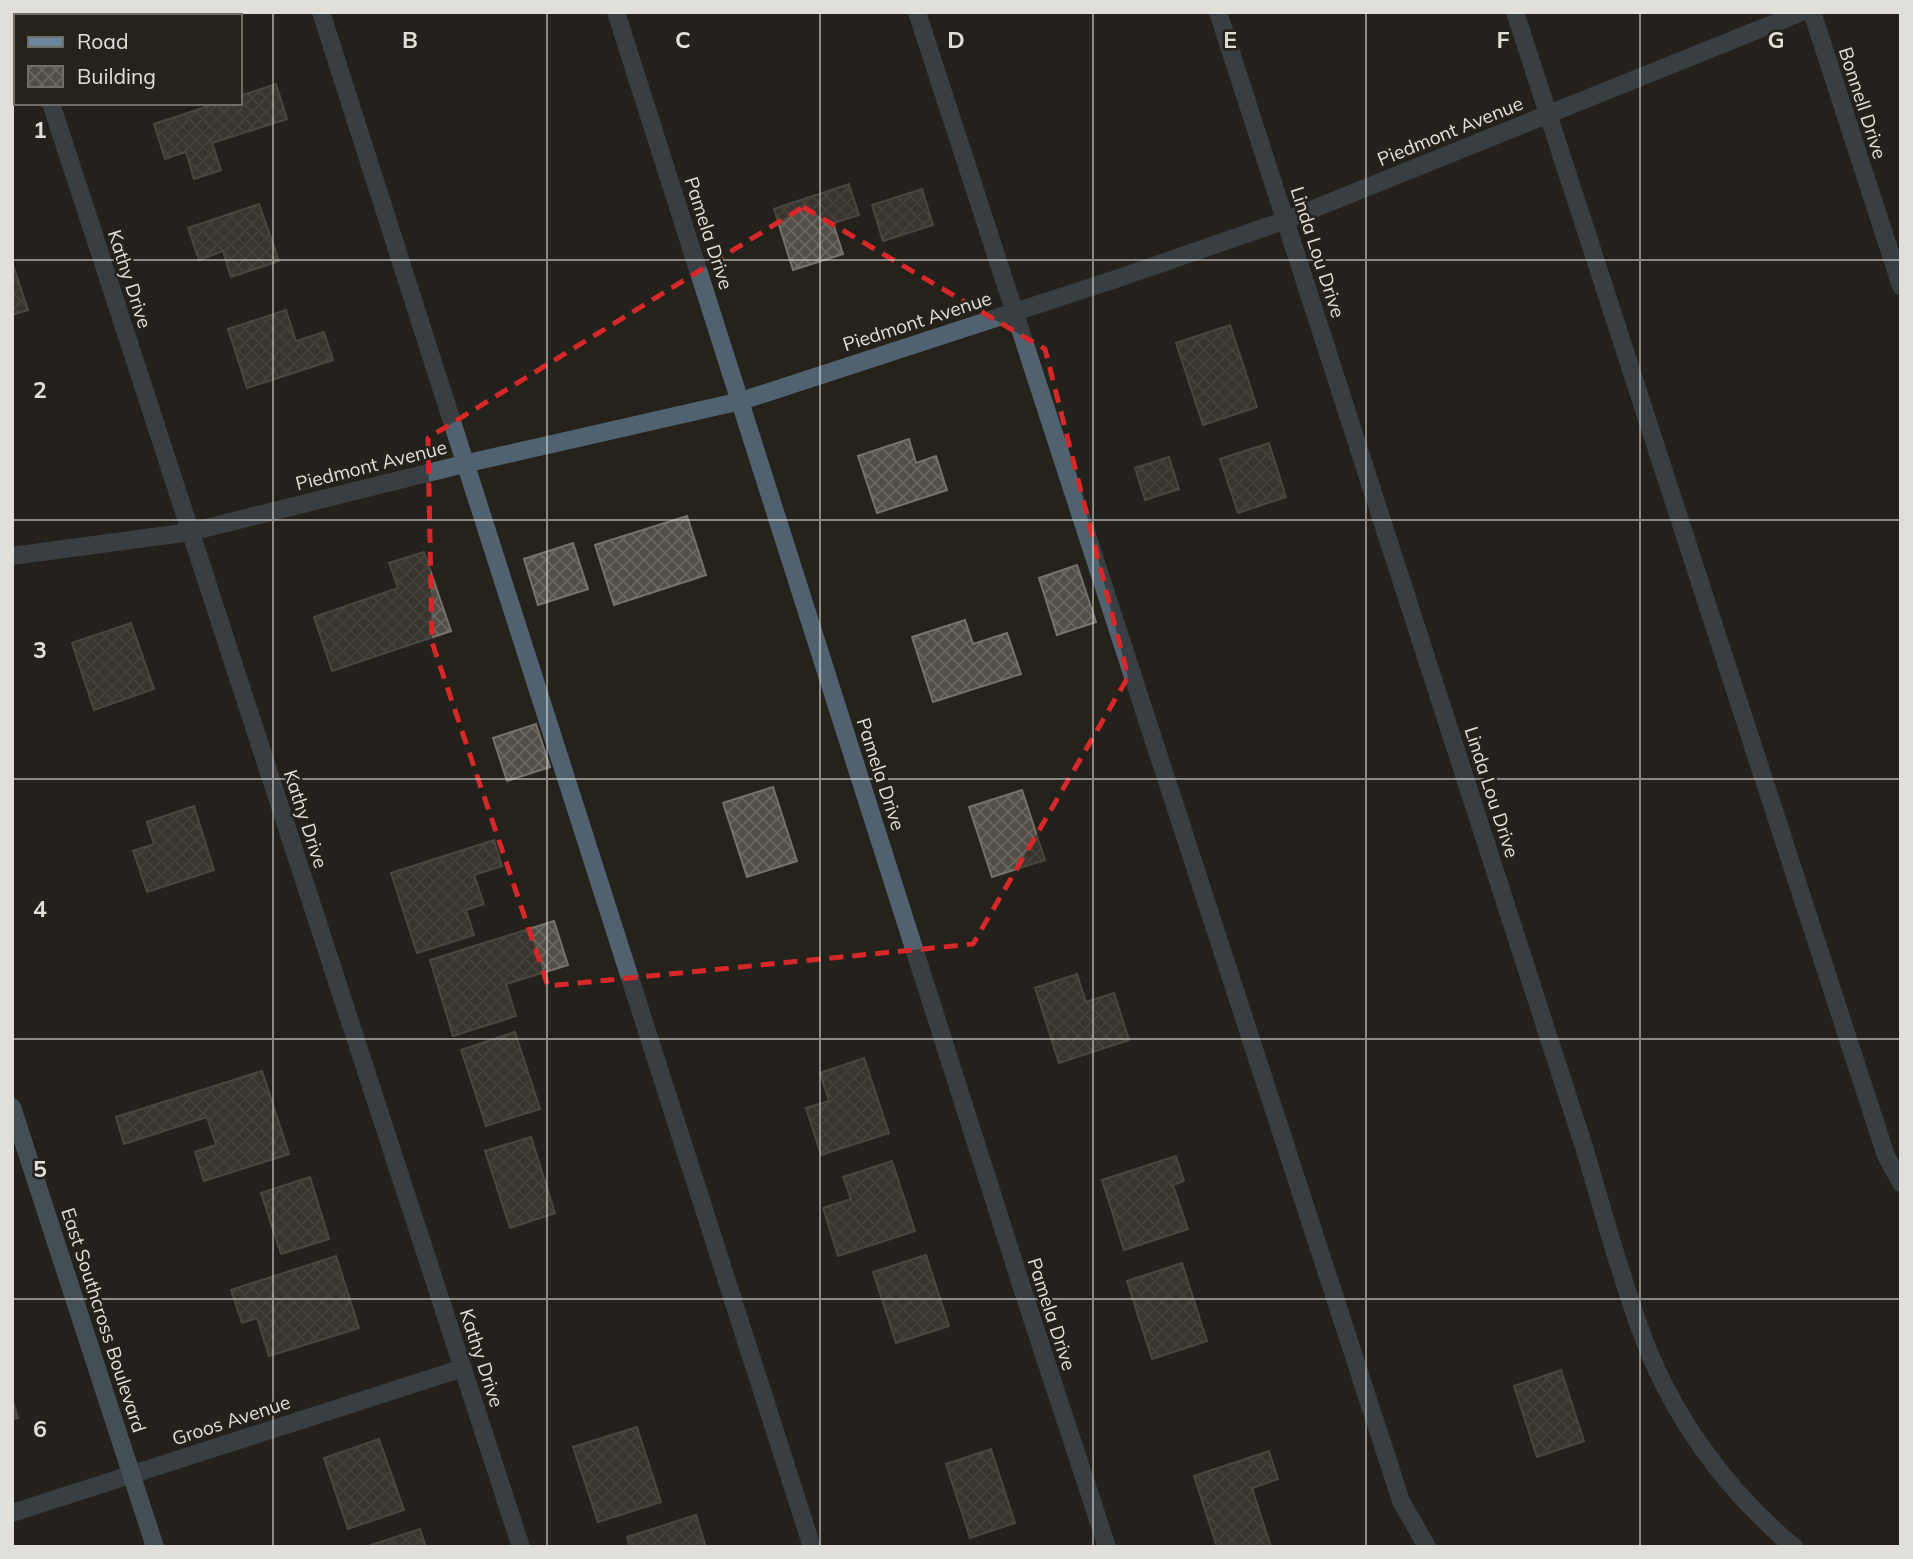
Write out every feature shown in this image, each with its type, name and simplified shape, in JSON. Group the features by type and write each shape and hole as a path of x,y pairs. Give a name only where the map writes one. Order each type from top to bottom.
{"main road":[{"name":"East Southcross Boulevard","path":"12,1107 155,1547"}],"street":[{"path":"320,12 812,1547"},
{"name":"Pamela Drive","path":"617,12 1024,1294 1107,1547"},
{"path":"916,12 1401,1501 1427,1547"},
{"name":"Linda Lou Drive","path":"1218,12 1584,1147 1639,1327 1659,1375 1713,1464 1747,1504 1794,1547"},
{"path":"1515,12 1886,1156 1901,1183"},
{"name":"Piedmont Avenue","path":"12,556 190,532 464,464 741,401 1286,220 1802,12"},
{"name":"Bonnell Drive","path":"1812,12 1901,286"},
{"name":"Kathy Drive","path":"52,105 521,1547"},
{"name":"Groos Avenue","path":"12,1513 463,1368"}],"highlighted area":[{"path":"803,207 1045,349 1128,677 973,944 548,986 432,642 428,438"}],"building":[{"path":"276,84 287,119 212,143 221,170 194,179 186,152 165,159 154,124 212,105 242,105 242,95"},
{"path":"849,184 859,215 833,223 843,254 793,270 774,209"},
{"path":"922,189 933,225 883,241 872,205"},
{"path":"259,204 279,261 231,277 223,251 199,260 188,228"},
{"path":"12,262 28,310 12,315"},
{"path":"286,310 296,341 324,332 333,360 247,388 228,329"},
{"path":"1230,325 1257,407 1203,425 1176,343"},
{"path":"909,439 916,463 936,456 947,490 877,513 858,456"},
{"path":"1269,443 1286,497 1238,513 1220,459"},
{"path":"1169,457 1179,489 1145,500 1135,468"},
{"path":"687,516 706,575 614,605 595,545"},
{"path":"573,543 588,589 538,605 524,559"},
{"path":"424,552 451,631 332,671 314,617 398,588 389,563"},
{"path":"1077,565 1096,622 1057,635 1039,578"},
{"path":"965,620 973,644 1007,633 1021,674 933,702 912,637"},
{"path":"131,623 154,689 94,710 72,643"},
{"path":"536,724 550,767 507,781 493,738"},
{"path":"773,787 797,861 747,877 723,803"},
{"path":"1022,790 1045,860 992,877 969,807"},
{"path":"194,806 214,870 147,892 133,851 154,844 147,822"},
{"path":"494,840 502,866 474,875 484,904 466,910 474,935 417,953 391,873"},
{"path":"554,921 568,965 506,984 516,1016 453,1036 430,960"},
{"path":"1077,974 1086,1002 1114,993 1129,1040 1059,1063 1035,988"},
{"path":"515,1032 540,1109 486,1126 461,1050"},
{"path":"864,1058 889,1133 821,1155 806,1108 829,1101 820,1073"},
{"path":"262,1071 289,1154 204,1181 195,1152 216,1145 207,1117 124,1144 116,1117"},
{"path":"531,1137 555,1213 510,1228 485,1151"},
{"path":"1176,1156 1184,1181 1173,1185 1188,1229 1124,1250 1102,1180"},
{"path":"892,1161 915,1231 838,1256 823,1208 851,1199 843,1177"},
{"path":"310,1177 329,1239 281,1254 261,1193"},
{"path":"926,1255 949,1326 896,1343 873,1272"},
{"path":"336,1256 359,1328 269,1356 257,1318 242,1323 231,1290"},
{"path":"1182,1263 1207,1341 1152,1359 1127,1281"},
{"path":"1561,1370 1584,1441 1537,1457 1514,1386"},
{"path":"12,1398 18,1418 12,1419"},
{"path":"637,1427 661,1502 598,1522 573,1447"},
{"path":"379,1439 404,1510 348,1529 324,1458"},
{"path":"991,1449 1015,1523 970,1538 946,1464"},
{"path":"1269,1451 1278,1479 1252,1488 1271,1547 1217,1547 1194,1476"},
{"path":"696,1515 706,1547 630,1547 627,1537"},
{"path":"420,1529 426,1547 365,1547"}]}
